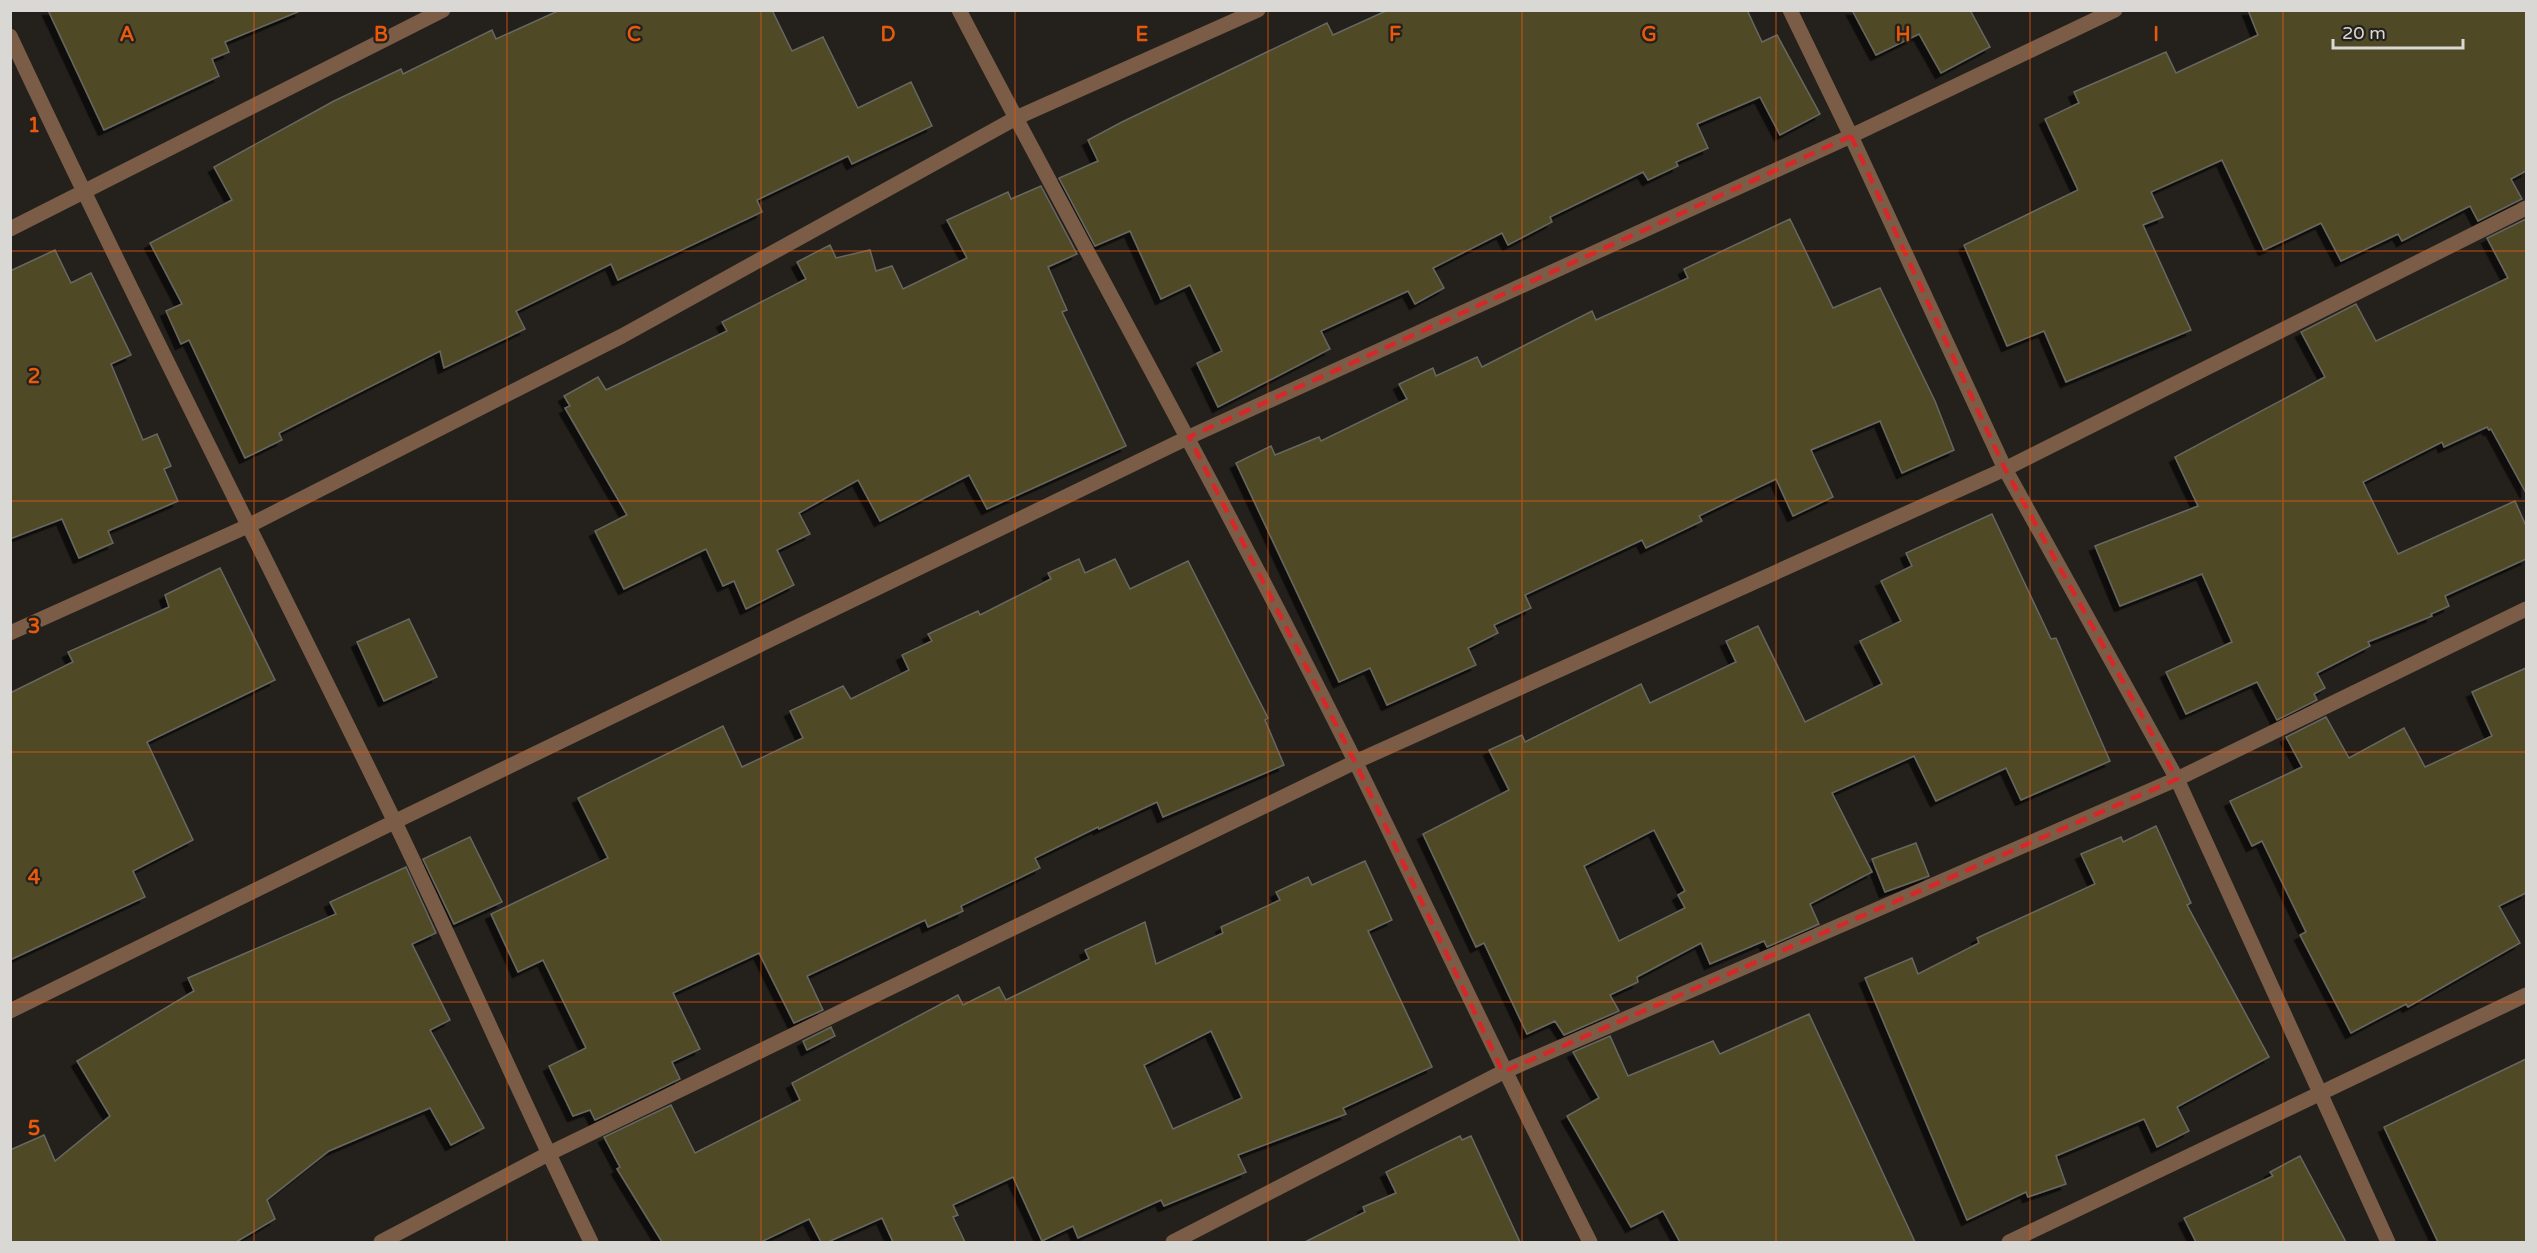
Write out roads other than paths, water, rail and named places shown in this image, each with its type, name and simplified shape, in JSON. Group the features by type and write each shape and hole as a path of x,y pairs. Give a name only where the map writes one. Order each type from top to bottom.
{"street":[{"path":"10,229 443,10"},
{"path":"959,10 1189,438 1355,762 1503,1072 1590,1242"},
{"path":"10,633 250,525 622,336 1016,118 1258,10"},
{"path":"1790,10 2005,469 2177,779 2388,1242"},
{"path":"10,1011 394,822 1189,438 1851,136 2115,10"},
{"path":"10,36 83,193 250,525 394,822 591,1242"},
{"path":"381,1242 548,1154 1355,762 2005,469 2526,208"},
{"path":"1173,1242 1503,1072 2177,779 2526,609"},
{"path":"2009,1242 2526,995"}]}
